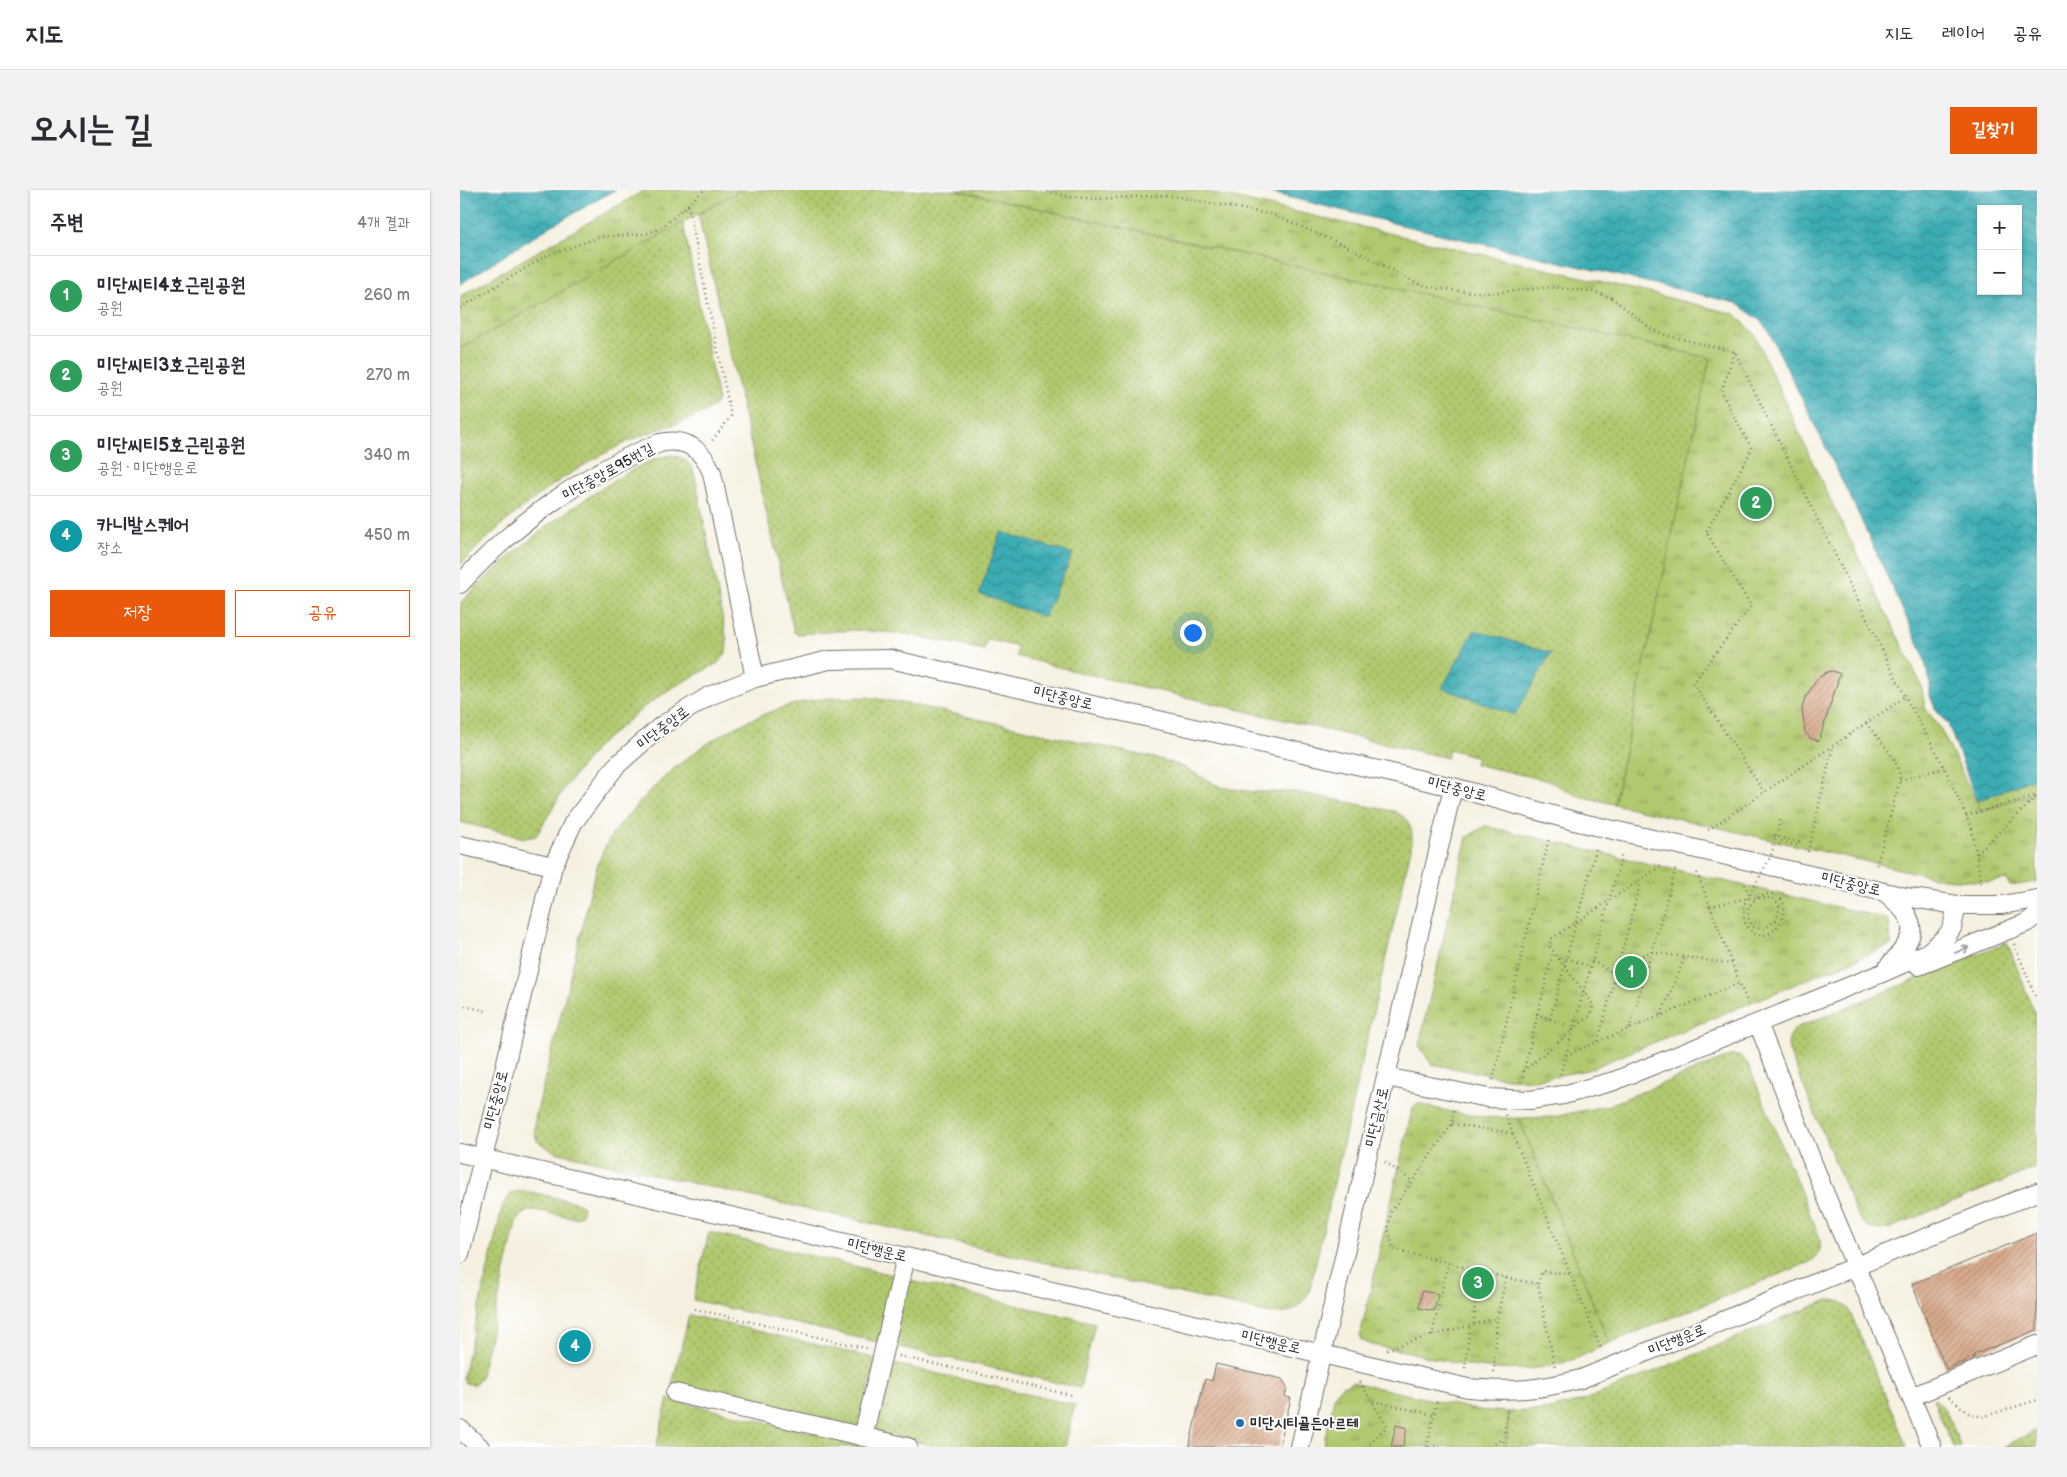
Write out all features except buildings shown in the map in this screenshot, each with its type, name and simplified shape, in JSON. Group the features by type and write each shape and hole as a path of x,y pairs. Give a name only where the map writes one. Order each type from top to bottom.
{"street":[{"name":"미단중앙로95번길","path":"460,584 492,552 542,511 617,463 650,446 670,440 686,443 701,454"},
{"path":"701,454 708,462 714,481 755,678"},
{"name":"미단중앙로","path":"460,1254 553,866 572,823 616,766 660,726 709,696 755,678 829,660 890,659 1453,787 1574,821 1885,892 1957,905 2002,905 2037,899"},
{"name":"미단금산로","path":"1300,1447 1453,787"},
{"path":"460,845 553,866"},
{"path":"1882,974 1907,946 1912,930 1909,917 1901,905 1885,892"},
{"path":"1386,1077 1488,1098 1530,1100 1563,1095 1614,1081 1882,974 1927,953 1937,946 1952,928 1957,905"},
{"path":"1882,974 1923,965 1940,959 2026,923 2037,915"},
{"path":"1758,1023 1855,1266 1932,1447"},
{"name":"미단행운로","path":"460,1153 1468,1388 1507,1391 1547,1388 1581,1379 2037,1192"},
{"path":"863,1437 906,1257"},
{"path":"1911,1397 2037,1345"},
{"path":"675,1393 908,1447"},
{"path":"460,1429 480,1447"}],"path":[{"path":"460,308 537,260 600,237 645,234 666,224 704,190"},
{"path":"1042,190 1072,197 1096,199 1168,195 1274,215 1354,250 1416,284 1434,288 1492,293 1551,287 1596,292 1612,298 1642,322 1659,332 1735,352 1906,697 1944,768 1972,829 1981,884"},
{"path":"688,205 731,416 701,454"},
{"path":"1735,352 1720,392 1752,449 1706,532 1751,606 1693,683 1764,792"},
{"path":"1708,830 1906,697"},
{"path":"1866,724 1896,763 1900,773 1900,780 1876,868"},
{"path":"1808,852 1834,745"},
{"path":"1900,780 1944,768"},
{"path":"1966,816 2037,796"},
{"path":"1977,853 2037,796"},
{"path":"1710,906 1749,898 1768,898 1774,899 1780,907 1776,920 1764,929 1758,929 1750,922 1748,917 1750,905 1757,898 1767,894 1776,895 1784,905 1779,924 1763,934 1752,933 1744,925 1743,919 1745,903 1771,856 1781,817"},
{"path":"1775,836 1799,842 1798,845 1780,841 1779,846"},
{"path":"1493,1080 1549,838"},
{"path":"1550,1019 1596,849"},
{"path":"1559,1079 1622,855"},
{"path":"1523,1071 1592,1015 1593,1005 1549,946 1551,939 1663,865"},
{"path":"1629,1029 1676,868"},
{"path":"1697,872 1749,1007"},
{"path":"1598,1041 1641,879"},
{"path":"1745,884 1749,898"},
{"path":"2011,936 2037,1000"},
{"path":"1520,1082 1553,952"},
{"path":"1619,963 1651,952 1732,964"},
{"path":"1661,1016 1685,957"},
{"path":"1567,958 1590,967"},
{"path":"1592,961 1616,974"},
{"path":"1566,1055 1740,983"},
{"path":"460,1005 487,1011"},
{"path":"1536,1014 1574,1027"},
{"path":"1454,1109 1452,1124 1391,1212 1388,1228 1393,1249 1506,1278 1538,1284"},
{"path":"1505,1115 1602,1352"},
{"path":"1452,1124 1512,1132"},
{"path":"1385,1162 1412,1181"},
{"path":"1432,1336 1448,1263"},
{"path":"1465,1368 1472,1325 1476,1270"},
{"path":"1555,1368 1538,1284 1542,1271 1570,1274"},
{"path":"1494,1372 1497,1318 1506,1278"},
{"path":"1387,1350 1497,1318"},
{"path":"1360,1382 1387,1426 1366,1447"},
{"path":"1936,1386 1974,1416 1991,1415 2037,1400"},
{"path":"1437,1400 1428,1447 1441,1447"},
{"path":"1373,1402 1434,1415"},
{"path":"1502,1447 1507,1408"},
{"path":"1491,1447 1503,1438"}],"green space":[{"path":"645,190 740,190 460,349 460,296"},
{"path":"740,190 955,190 1711,358 1614,804 1575,795 1549,781 1475,764 1477,757 1449,749 1447,758 1074,671 1016,656 1018,647 987,639 984,650 906,634 854,630 798,634 794,632 698,214"},
{"path":"955,190 1199,190 1595,280 1735,314 1754,333 1816,470 1921,684 1925,708 1939,726 1981,811 2037,792 2037,882 2010,886 2007,879 1990,882 1943,879 1614,804 1710,358"},
{"path":"683,222 718,401 706,411 685,421 629,441 560,480 498,528 460,565 460,349"},
{"path":"672,455 687,462 695,476 727,641 726,653 720,662 670,689 643,708 599,745 565,787 536,836 525,838 460,822 460,603 494,570 567,512 638,467 655,459"},
{"path":"867,697 919,706 1163,760 1183,767 1220,787 1254,792 1296,792 1393,811 1404,817 1407,821 1412,836 1411,849 1309,1292 1297,1307 1281,1314 1267,1313 555,1152 537,1141 535,1119 591,889 601,855 614,832 649,792 669,773 713,740 737,727 787,706 814,700"},
{"path":"2037,777 2037,792 1981,811 1977,801"},
{"path":"1485,826 1889,919 1891,945 1587,1070 1534,1080 1507,1078 1431,1064 1419,1045 1467,837"},
{"path":"2007,942 2037,1019 2037,1167 1888,1229 1878,1230 1870,1228 1857,1215 1789,1051 1788,1041 1790,1036 1796,1028"},
{"path":"1733,1055 1742,1057 1748,1064 1819,1236 1819,1251 1810,1262 1609,1343 1519,1118 1553,1117 1609,1105"},
{"path":"1419,1104 1468,1115 1493,1118 1519,1118 1609,1343 1563,1363 1525,1369 1506,1369 1469,1366 1379,1347 1361,1340 1360,1336 1412,1110 1415,1105"},
{"path":"519,1191 579,1203 583,1207 581,1215 576,1218 534,1210 525,1212 519,1218 516,1223 480,1379 474,1385 465,1383 463,1376 503,1204 512,1193"},
{"path":"709,1232 897,1276 881,1343 693,1300"},
{"path":"907,1280 1095,1323 1080,1388 892,1345"},
{"path":"1828,1300 1840,1301 1849,1309 1907,1447 1506,1447 1509,1412 1545,1410 1582,1401"},
{"path":"689,1315 877,1359 858,1425 853,1428 672,1385"},
{"path":"886,1362 1075,1405 1065,1447 938,1447 878,1432 874,1421"},
{"path":"1352,1382 1477,1410 1509,1412 1506,1447 1323,1447 1335,1394 1342,1386"},
{"path":"668,1399 860,1444 859,1447 656,1447"},
{"path":"1933,1399 1938,1401 1946,1412 1961,1447 1953,1447"},
{"path":"2037,1430 2037,1447 2003,1447"}],"water":[{"path":"460,190 615,190 551,226 460,284"},
{"path":"1259,190 2037,190 2037,777 1977,801 1948,724 1935,708 1930,696 1930,681 1923,654 1855,507 1768,330 1761,321 1736,303"},
{"path":"1001,532 1073,554 1044,617 979,594"},
{"path":"1475,630 1551,653 1515,715 1442,688"}],"place":[{"name":"미단씨티3호근린공원","path":"1756,503"},
{"name":"미단씨티4호근린공원","path":"1631,972"},
{"name":"미단씨티5호근린공원","path":"1478,1283"},
{"name":"카니발스퀘어","path":"575,1346"},
{"name":"미단시티골든아르테","path":"1240,1423"}]}
